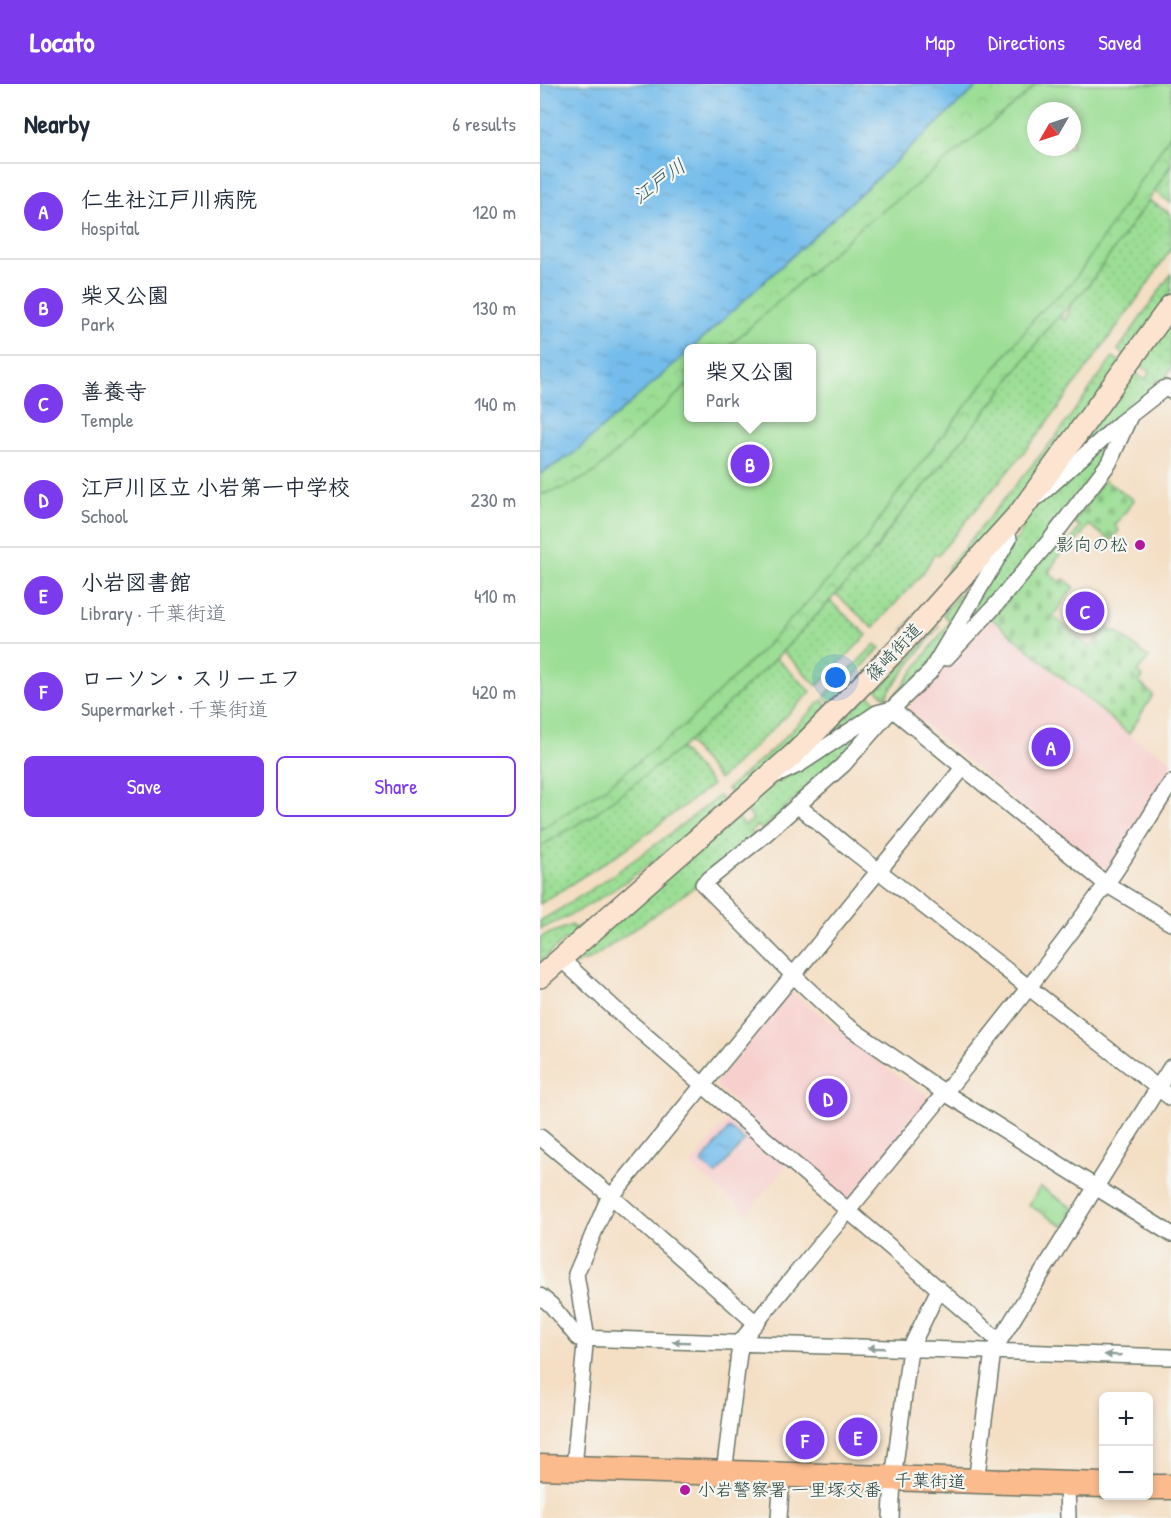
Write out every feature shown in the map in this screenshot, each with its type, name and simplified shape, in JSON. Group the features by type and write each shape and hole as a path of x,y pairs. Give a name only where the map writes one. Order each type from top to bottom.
{"highway":[{"name":"千葉街道","path":"540,1467 1099,1485"},
{"path":"1153,1486 1171,1487"}],"main road":[{"name":"篠崎街道","path":"540,977 794,754 899,647 1021,511 1171,305"}],"street":[{"path":"1021,511 1052,486 1120,423 1169,385"},
{"path":"1129,418 1109,463 994,607 946,658 892,709 843,765 762,837 703,884 846,1025 945,1093 1171,1234"},
{"path":"930,672 1009,539 1006,528"},
{"path":"765,780 800,764 877,713 892,709"},
{"path":"892,709 1107,884 1171,922"},
{"path":"573,1468 586,1339 576,1274 611,1196 963,768"},
{"path":"724,1473 741,1344 945,1093 1107,884 1171,783"},
{"path":"797,805 1171,1098"},
{"path":"560,958 939,1289 996,1346"},
{"path":"976,1482 996,1346 1171,1067"},
{"path":"540,1137 756,1323"},
{"path":"891,1518 893,1480 910,1349 939,1289"},
{"path":"540,1296 551,1305 578,1338 586,1339 910,1349 996,1346 1171,1357"},
{"path":"779,1518 782,1475"},
{"path":"1067,1485 1068,1518"}],"shaded area":[{"path":"990,620 1129,735 1171,760 1171,771 1109,872 1102,873 909,711 910,705"},
{"path":"791,991 898,1077 925,1093 928,1102 851,1197 843,1197 796,1155 747,1213 690,1165 739,1106 716,1086 719,1075"}],"green space":[{"path":"980,84 1171,84 1171,164 1149,200 1087,287 1048,328 996,398 893,524 868,560 780,654 681,748 593,815 540,847 540,474 573,454 684,356 684,422 816,422 816,344 696,344"},
{"path":"1036,84 1171,84 1171,134 1082,269 1070,285 1037,315 894,498 862,544 764,648 685,725 605,788 540,830 540,495 569,486 594,473 684,388 684,422 816,422 816,344 731,344 862,226 914,187"},
{"path":"1171,164 1171,203 1154,191"},
{"path":"1148,200 1171,214 1171,249 1038,435 938,555 935,553 923,573 873,628 836,594 876,550 893,524 996,398 1062,312 1061,319 1065,320 1072,303 1087,287"},
{"path":"1171,274 1171,292 1126,356 1118,350"},
{"path":"1171,315 1171,369 1162,383 1157,379 1154,384 1159,388 1055,477 1133,371 1145,380 1150,372 1138,364"},
{"path":"1113,357 1122,363 1029,487 902,631 945,578 949,566 1057,435"},
{"path":"1122,425 1108,458 1050,534 947,653 1004,553 1020,535 1027,513"},
{"path":"1104,480 1134,500 1115,526 1119,530 1111,541 1089,525 1071,549 1067,546 1080,527 1074,522"},
{"path":"1056,543 1063,549 1049,572 1060,582 1064,579 1074,587 1053,616 1090,648 1107,627 1113,632 1115,630 1149,658 1137,672 1143,677 1139,682 1153,695 1129,734 992,619"},
{"path":"999,546 925,673 893,698 950,622 943,614"},
{"path":"830,601 867,635 817,686 782,650"},
{"path":"940,625 886,698 874,687 883,686"},
{"path":"875,644 880,648 852,678 853,682 831,703 824,697"},
{"path":"775,657 811,692 719,780 687,741"},
{"path":"868,694 880,706 809,753"},
{"path":"822,700 828,707 824,713 734,797 727,789 772,750"},
{"path":"876,717 858,741 762,830 758,825 751,832 755,836 693,888 591,959 573,965 573,956 735,814 745,826 753,819 744,807 761,792 806,765"},
{"path":"679,747 712,785 626,849 540,904 540,847 624,792"},
{"path":"719,796 725,803 660,856 589,905 540,929 540,921 632,862"},
{"path":"572,925 574,929 581,925 584,926 570,941 564,940 540,962 540,937"},
{"path":"1040,1187 1075,1209 1064,1227 1029,1205"}],"water":[{"name":"江戸川","path":"540,84 980,84 696,344 684,344 684,356 573,454 540,474"},
{"path":"729,1128 745,1140 716,1175 701,1163"}],"place":[{"name":"柴又公園","path":"750,464"},
{"name":"影向の松","path":"1140,545"},
{"name":"善養寺","path":"1085,611"},
{"name":"仁生社江戸川病院","path":"1051,747"},
{"name":"江戸川区立 小岩第一中学校","path":"828,1098"},
{"name":"小岩図書館","path":"858,1437"},
{"name":"ローソン・スリーエフ","path":"805,1440"},
{"name":"小岩警察署 一里塚交番","path":"685,1490"}]}
